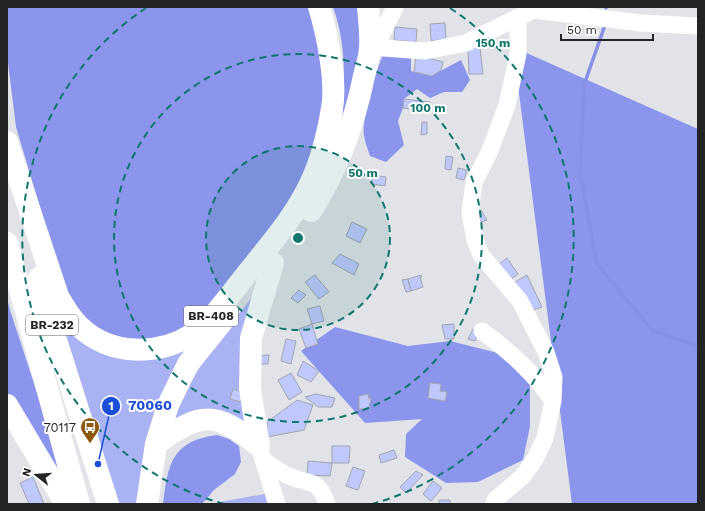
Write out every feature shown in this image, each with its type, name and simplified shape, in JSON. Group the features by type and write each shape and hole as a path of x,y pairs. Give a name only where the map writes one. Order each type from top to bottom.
{"highway":[{"name":"BR-408","path":"8,142 58,296 70,316 80,327 96,339 116,347 143,351 167,347 194,333 211,316 279,234 296,210 311,183 321,154 333,107 332,67 319,7"},
{"name":"BR-408","path":"147,504 156,444 168,405 188,364 273,263 305,220 324,190 349,136 373,47 368,7"},
{"name":"BR-232","path":"7,138 46,304 108,504"},
{"name":"BR-232","path":"7,243 79,504"},
{"path":"262,454 250,390 251,338 273,263"},
{"path":"7,405 66,504"},
{"path":"156,444 180,427 196,420 208,419 222,422 241,432 262,454"}],"street":[{"path":"395,7 373,47 425,51 466,43 528,11 648,24 698,26"},
{"path":"494,504 495,500 523,476 535,459 545,438 553,401 554,376 546,352 520,302 481,255 475,240 470,213 474,182 489,153 507,104 528,11"},
{"path":"482,331 505,348 546,390 553,401"},
{"path":"262,454 277,504"},
{"path":"262,454 290,476 313,482 322,492 326,504"}],"shaded area":[{"path":"7,7 314,7 326,83 318,140 288,208 207,310 169,339 117,341 98,331 81,315 65,291 16,127 7,55"},
{"path":"333,7 360,7 361,54 342,128 344,82 343,52 338,22"},
{"path":"513,47 698,129 698,504 572,504"},
{"path":"384,53 411,57 411,71 431,76 461,60 470,80 462,92 444,92 430,98 417,89 404,99 403,108 398,121 404,145 386,162 370,156 364,135 365,118 370,94"},
{"path":"257,291 253,431 170,430 177,411 196,374 219,340"},
{"path":"7,298 10,310 73,503 7,396"},
{"path":"55,304 187,348 142,504 116,504"},
{"path":"335,327 408,346 450,341 502,354 530,381 530,426 523,460 478,482 446,483 405,457 406,434 422,419 365,423 301,351"},
{"path":"217,435 229,439 239,446 241,462 235,474 214,490 202,504 163,504 167,477 175,456 181,449 190,443 202,438"},
{"path":"265,494 267,504 209,504"}],"building":[{"path":"445,23 446,39 431,41 430,24"},
{"path":"395,27 417,29 416,42 394,40"},
{"path":"480,47 483,74 469,74 468,49"},
{"path":"416,55 443,62 441,70 432,76 414,72"},
{"path":"404,99 430,102 429,111 403,108"},
{"path":"422,122 427,122 427,134 421,135"},
{"path":"446,156 453,157 451,170 445,169"},
{"path":"458,168 467,170 464,180 456,178"},
{"path":"373,175 386,177 385,186 372,184"},
{"path":"481,210 487,220 475,224 474,212"},
{"path":"352,222 367,229 360,243 346,236"},
{"path":"340,254 359,264 354,275 332,263"},
{"path":"507,258 518,274 509,281 498,265"},
{"path":"315,275 329,292 319,299 305,282"},
{"path":"421,275 422,277 420,277 423,287 411,291 408,279"},
{"path":"527,275 542,307 530,311 512,284"},
{"path":"408,279 411,291 406,292 402,280"},
{"path":"299,290 306,295 298,303 291,298"},
{"path":"320,306 324,321 312,324 307,309"},
{"path":"312,324 318,344 306,348 299,329"},
{"path":"454,324 454,339 445,339 442,325"},
{"path":"473,329 479,331 475,341 468,339"},
{"path":"286,339 296,341 291,364 281,361"},
{"path":"269,355 268,364 256,364 256,356"},
{"path":"303,361 319,371 311,382 297,375"},
{"path":"291,373 302,392 289,400 278,380"},
{"path":"430,383 441,384 440,391 447,392 445,401 428,398"},
{"path":"233,389 244,393 241,402 230,399"},
{"path":"316,394 335,398 332,407 318,407 305,397"},
{"path":"369,394 368,398 371,398 369,409 359,409 359,396"},
{"path":"297,400 313,405 304,430 267,437 267,422"},
{"path":"332,446 350,446 349,463 332,463"},
{"path":"394,450 397,458 381,463 379,455"},
{"path":"308,461 332,463 330,476 307,475"},
{"path":"353,467 365,471 358,490 346,486"},
{"path":"416,471 423,475 406,493 400,487"},
{"path":"33,477 44,504 29,504 20,483"},
{"path":"433,481 442,488 431,501 423,494"},
{"path":"439,500 450,500 450,504 439,504"}],"waterway":[{"path":"605,25 584,85 580,172 597,264 652,330 698,346"}],"place":[{"name":"70117","path":"90,444"},
{"name":"70060","path":"98,464"}]}
